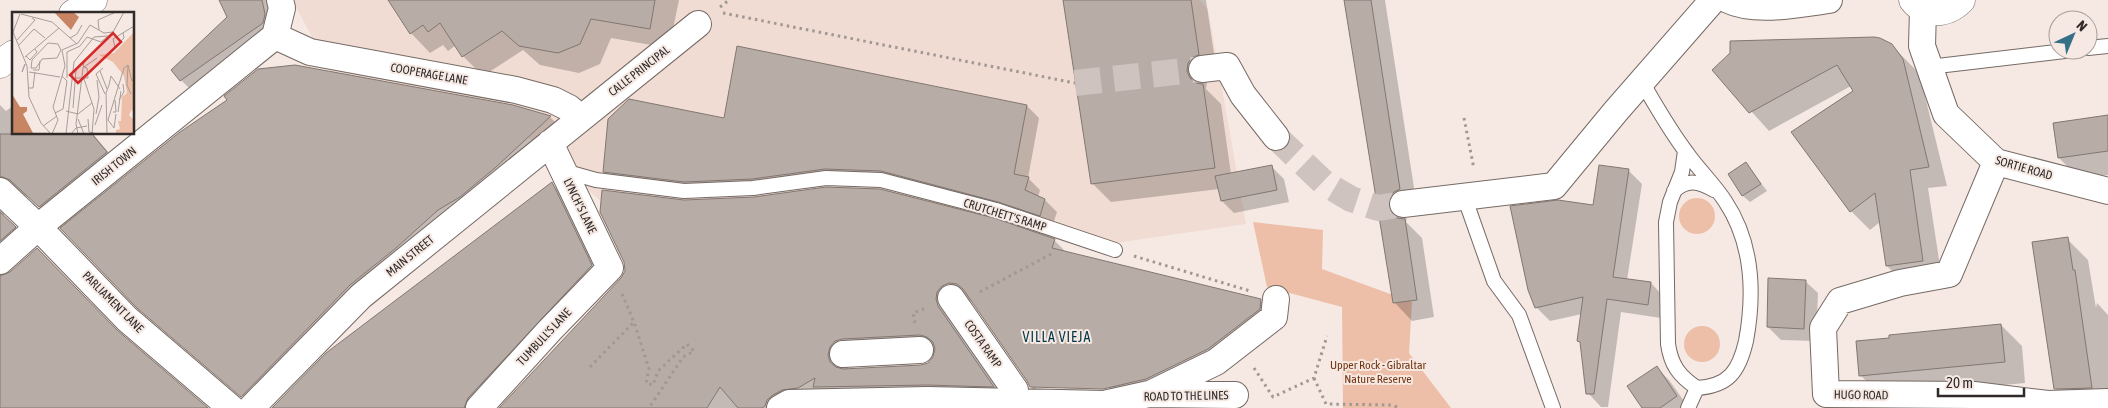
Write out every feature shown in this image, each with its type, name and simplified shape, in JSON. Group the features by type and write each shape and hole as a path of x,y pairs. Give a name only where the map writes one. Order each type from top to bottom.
{"street":[{"path":"76,12 94,0"},
{"path":"275,36 282,8 280,0"},
{"path":"1402,204 1554,186 1713,0"},
{"path":"1728,0 1751,6 1797,5 1829,0"},
{"path":"1918,4 1934,12 1944,11 1961,0"},
{"name":"SORTIE ROAD","path":"1918,4 1922,46 1946,114 1996,162 2108,191"},
{"name":"CALLE PRINCIPAL","path":"581,118 706,18"},
{"name":"COOPERAGE LANE","path":"275,36 310,52 516,90 553,100 569,108 581,118"},
{"name":"IRISH TOWN","path":"0,261 38,227 275,36"},
{"path":"0,64 12,55"},
{"path":"1202,69 1227,66 1243,95 1276,137"},
{"name":"MAIN STREET","path":"251,408 361,296 581,118"},
{"name":"LYNCH'S LANE","path":"550,143 610,268"},
{"name":"HUGO ROAD","path":"1996,162 1949,274 1900,283 1840,301 1823,328 1826,394 1974,395 2048,404 2108,402"},
{"name":"PARLIAMENT LANE","path":"0,191 128,319 231,408"},
{"name":"TUMBULL'S LANE","path":"480,408 549,331 610,268"},
{"name":"COSTA RAMP","path":"951,298 1015,390"},
{"path":"1149,394 1216,362 1274,317 1276,299"},
{"path":"843,354 920,350"},
{"name":"ROAD TO THE LINES","path":"780,408 789,403 917,400 1104,404 1149,394 1235,395"}],"lane":[{"path":"1929,67 2048,53"},
{"path":"1642,82 1685,151 1725,200 1746,244 1752,292 1749,325 1740,360 1732,376 1723,383 1711,387 1697,388 1677,372 1670,358 1668,344 1666,222 1670,202 1682,172 1685,151"},
{"name":"CRUTCHETT'S RAMP","path":"563,171 596,180 684,191 753,188 826,178 881,180 996,210 1115,250"},
{"path":"1674,191 1686,182 1697,182 1714,190 1725,200"},
{"path":"1472,195 1494,281 1519,315 1552,408"},
{"path":"1688,408 1697,388"}],"path":[{"path":"706,18 1075,83"},
{"path":"1464,118 1472,195"},
{"path":"1115,250 1197,277 1276,299"},
{"path":"610,268 634,322 649,369 646,383 653,385 658,371 687,344 694,351 683,357 649,408"},
{"path":"590,368 634,322"},
{"path":"1327,336 1314,378 1326,404 1391,405 1400,408"},
{"path":"1251,364 1273,397 1314,378"}],"shaded area":[{"path":"292,0 1199,0 1208,9 1246,224 1088,247 883,194 604,204 503,115 337,83"}],"green space":[{"path":"1697,198 1704,199 1710,203 1714,209 1714,223 1710,229 1704,233 1697,234 1690,233 1684,229 1680,223 1679,216 1680,209 1684,203 1690,199"},
{"name":"Upper Rock - Gibraltar Nature Reserve","path":"1253,222 1323,230 1322,269 1412,302 1409,353 1451,408 1343,408 1342,307 1267,287"},
{"path":"1702,326 1709,327 1715,331 1719,337 1719,351 1715,357 1709,361 1702,362 1695,361 1689,357 1685,351 1684,344 1685,337 1689,331 1695,327"}],"building":[{"path":"219,0 262,0 265,14 263,23 180,81 171,70 227,17"},
{"path":"388,0 655,0 650,29 591,19 580,44 558,53 519,46 502,31 462,57 440,23 428,32 423,25 410,34"},
{"path":"1063,0 1191,0 1199,55 1193,57 1188,63 1187,71 1190,78 1196,83 1203,84 1215,168 1091,184"},
{"path":"1344,0 1371,0 1400,189 1389,198 1388,206 1391,213 1397,218 1405,219 1417,300 1393,303"},
{"path":"1874,37 1892,44 1903,59 1929,167 1910,170 1923,261 1886,266 1875,193 1850,212 1791,132 1853,91 1837,65 1749,113 1712,70 1730,53 1730,41"},
{"path":"737,46 1027,105 1014,174 1029,177 1025,190 1045,199 1040,216 998,202 881,171 825,169 752,179 684,182 603,172 608,119 629,99 724,118"},
{"path":"295,65 513,105 551,116 496,167 460,197 438,210 396,248 350,285 241,397 137,308 60,228 180,132 227,100 224,96 258,69"},
{"path":"2108,115 2108,151 2058,158 2053,123"},
{"path":"0,134 93,135 107,152 39,207 10,180 0,176"},
{"path":"1746,162 1761,184 1742,196 1728,174"},
{"path":"1272,165 1277,190 1221,201 1215,176"},
{"path":"1599,165 1629,169 1613,277 1651,282 1648,305 1607,299 1594,394 1586,394 1580,342 1577,341 1583,297 1535,308 1528,290 1510,206 1558,200 1593,205"},
{"path":"552,182 592,265 468,398 464,408 272,408 326,353"},
{"path":"826,187 880,189 994,218 1055,239 1052,248 1261,299 1260,309 1208,349 1146,379 1103,389 1030,387 963,289 957,284 949,283 942,286 937,292 938,306 994,387 927,385 813,387 815,378 798,388 782,390 773,395 762,408 738,408 720,387 707,408 499,408 621,278 625,271 624,262 600,212 602,190 684,200 754,197","holes":["920,335 927,337 933,342 935,349 933,357 928,363 921,365 843,369 836,367 830,362 828,355 830,347 835,341 842,339"]},
{"path":"0,212 16,227 0,241"},
{"path":"2068,237 2073,270 2075,270 2092,388 2054,389 2032,242"},
{"path":"37,248 117,330 208,408 0,408 0,276 10,272"},
{"path":"1768,278 1806,280 1804,329 1767,327"},
{"path":"2001,324 2005,362 1859,376 1856,341 1889,338 1889,335"},
{"path":"1657,366 1677,396 1660,408 1642,408 1627,386"}],"tunnel":[{"path":"1075,83 1202,69"},
{"path":"1276,137 1324,183 1351,199 1378,208 1403,204"}],"district":[{"name":"VILLA VIEJA","path":"1057,337"}]}
